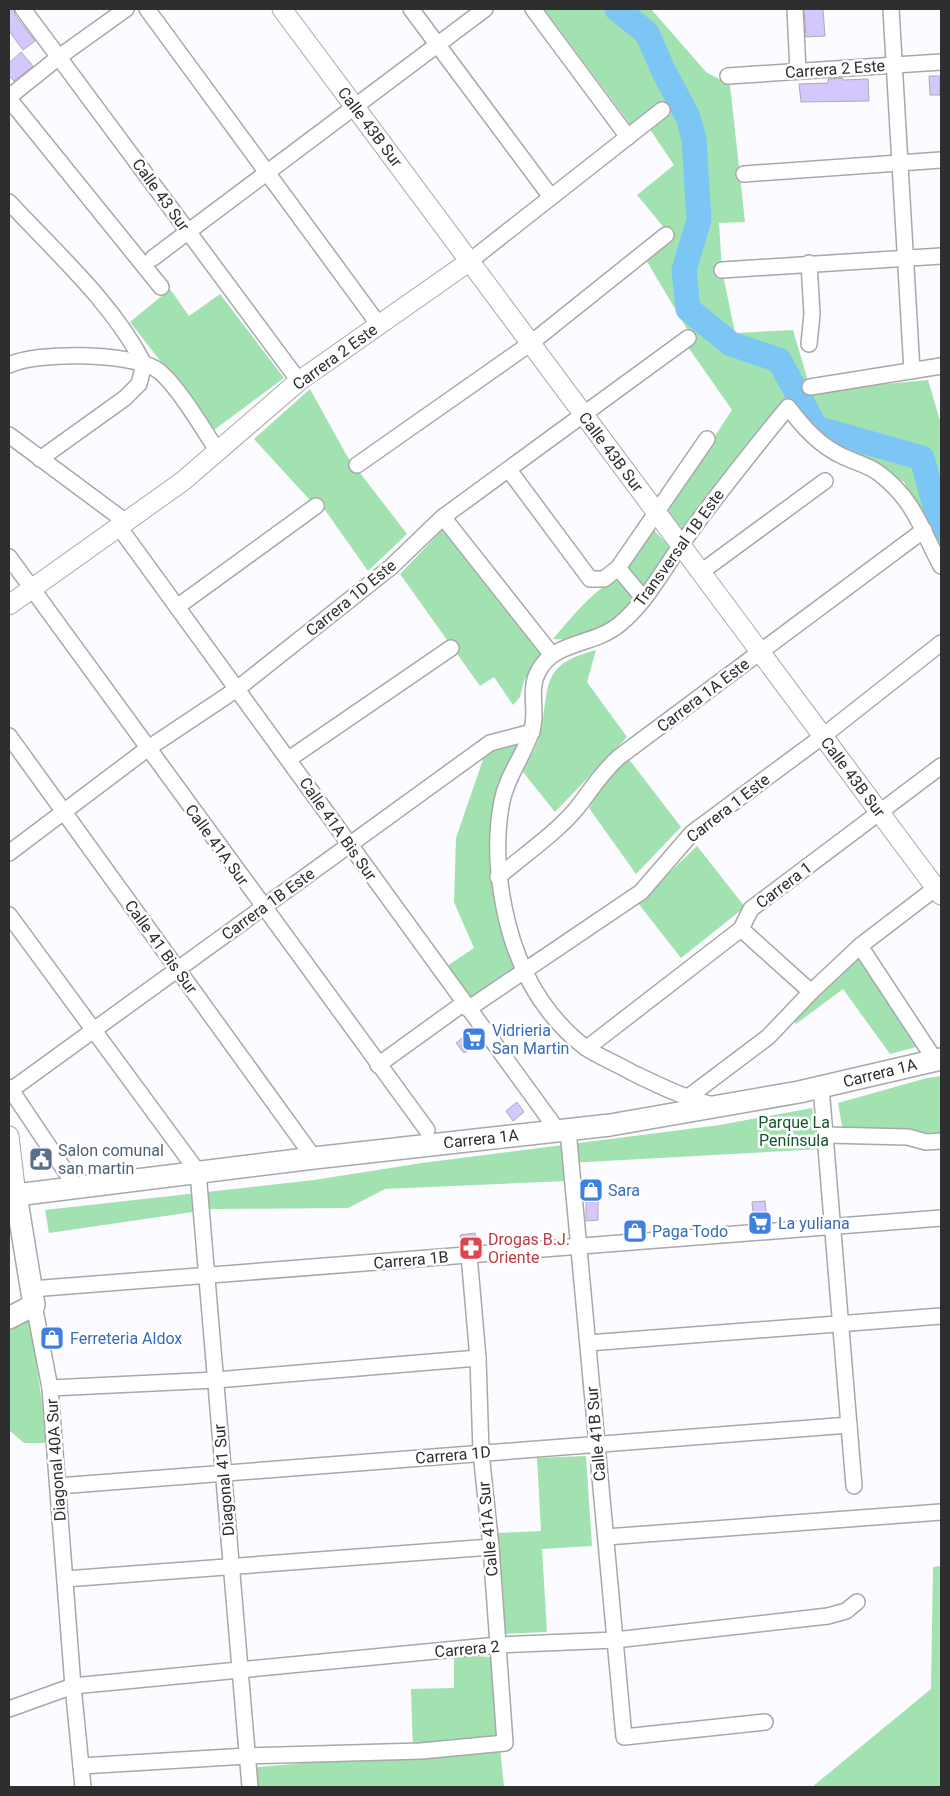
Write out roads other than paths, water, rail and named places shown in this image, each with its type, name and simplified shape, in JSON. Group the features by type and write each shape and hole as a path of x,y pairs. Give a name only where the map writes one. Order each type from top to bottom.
{"main road":[{"name":"Carrera 1A","path":"13,1190 76,1187 563,1130 719,1106 821,1087 938,1059"},
{"name":"Diagonal 40A Sur","path":"13,1190 15,1227 32,1297"},
{"name":"Carrera 1B","path":"9,1318 32,1297"}],"street":[{"name":"Calle 43 Sur","path":"23,9 60,56 299,381"},
{"path":"126,9 60,56 9,98 161,287"},
{"path":"147,9 379,325"},
{"name":"Calle 43B Sur","path":"282,9 880,813 940,889"},
{"path":"411,9 551,197"},
{"path":"153,258 485,9"},
{"path":"533,9 628,136"},
{"path":"795,9 798,71"},
{"path":"891,9 912,371"},
{"name":"Carrera 2 Este","path":"728,76 941,62"},
{"name":"Carrera 2 Este","path":"9,605 183,481 299,381 470,261 662,110"},
{"path":"744,174 941,160"},
{"path":"9,202 119,323 144,364 139,384 125,398 40,459"},
{"path":"357,465 531,343 666,235"},
{"path":"722,270 941,256"},
{"path":"809,263 812,314 809,344"},
{"name":"Carrera 1D Este","path":"9,853 147,750 237,689 391,567 443,517 688,338"},
{"path":"13,359 64,355 101,357 144,364 157,369 168,380 218,452"},
{"path":"810,387 941,366"},
{"name":"Transversal 1B Este","path":"552,654 564,647 585,643 608,634 644,599 730,478 788,407 803,427 822,444 842,456 880,473 910,502 924,530"},
{"name":"Calle 41A Bis Sur","path":"9,435 122,524 177,607 289,759 466,1006 563,1130"},
{"path":"509,470 590,579 604,579 618,568 707,439"},
{"path":"701,572 825,481"},
{"path":"177,607 316,506"},
{"path":"443,517 552,654 539,670 534,683 532,692 534,716 532,732 512,770 502,800 498,830 498,877 508,930 524,972 536,994 556,1020 587,1048 687,1098 719,1106"},
{"path":"924,530 941,566"},
{"name":"Carrera 1A Este","path":"498,877 563,821 576,808 603,771 619,757 924,530"},
{"name":"Calle 41A Sur","path":"9,557 147,750 427,1130"},
{"path":"618,568 644,599"},
{"name":"Carrera 1 Este","path":"378,1065 466,1006 524,972 641,892 692,833 823,736 941,643"},
{"path":"289,759 451,648"},
{"name":"Carrera 1B Este","path":"10,1088 178,970 490,743 532,732"},
{"name":"Calle 41 Bis Sur","path":"9,736 314,1158"},
{"name":"Carrera 1","path":"587,1048 741,929 751,909 941,766"},
{"path":"687,1098 768,1037 811,992 860,946 940,889"},
{"path":"9,915 14,932 93,1030 198,1172"},
{"path":"741,929 811,992"},
{"path":"860,946 938,1059"},
{"path":"821,1087 854,1486"},
{"path":"10,1088 76,1187"},
{"name":"Calle 41B Sur","path":"563,1130 588,1344 624,1737 765,1722"},
{"path":"826,1135 908,1137 926,1142 941,1141"},
{"name":"Diagonal 40A Sur","path":"9,1136 13,1190"},
{"name":"Diagonal 41 Sur","path":"198,1172 250,1787"},
{"name":"Carrera 1B","path":"32,1297 207,1277 941,1218"},
{"name":"Calle 41A Sur","path":"247,1756 421,1751 505,1743 491,1547 481,1453 478,1358 469,1255"},
{"name":"Diagonal 40A Sur","path":"32,1297 50,1388 73,1686 83,1787"},
{"path":"588,1344 941,1316"},
{"path":"50,1388 216,1380 478,1358"},
{"name":"Carrera 1D","path":"58,1486 224,1475 849,1425"},
{"path":"606,1537 941,1512"},
{"path":"65,1580 491,1547"},
{"name":"Carrera 2","path":"9,1709 73,1686 498,1645 615,1640 828,1616 846,1611 857,1602"},
{"path":"81,1766 247,1756"}],"waterway":[{"path":"617,9 647,33 664,72 688,117 694,139 699,220 684,270 688,309 731,344 779,360 816,428 922,458 941,528"}],"place":[{"name":"Vidrieria San Martin","path":"474,1039"},
{"name":"Salon comunal san martin","path":"41,1159"},
{"name":"Sara","path":"591,1190"},
{"name":"La yuliana","path":"760,1223"},
{"name":"Paga Todo","path":"635,1231"},
{"name":"Drogas B.J. Oriente","path":"471,1248"},
{"name":"Ferreteria Aldox","path":"52,1338"}],"park label":[{"name":"Parque La Península","path":"794,1131"}]}
